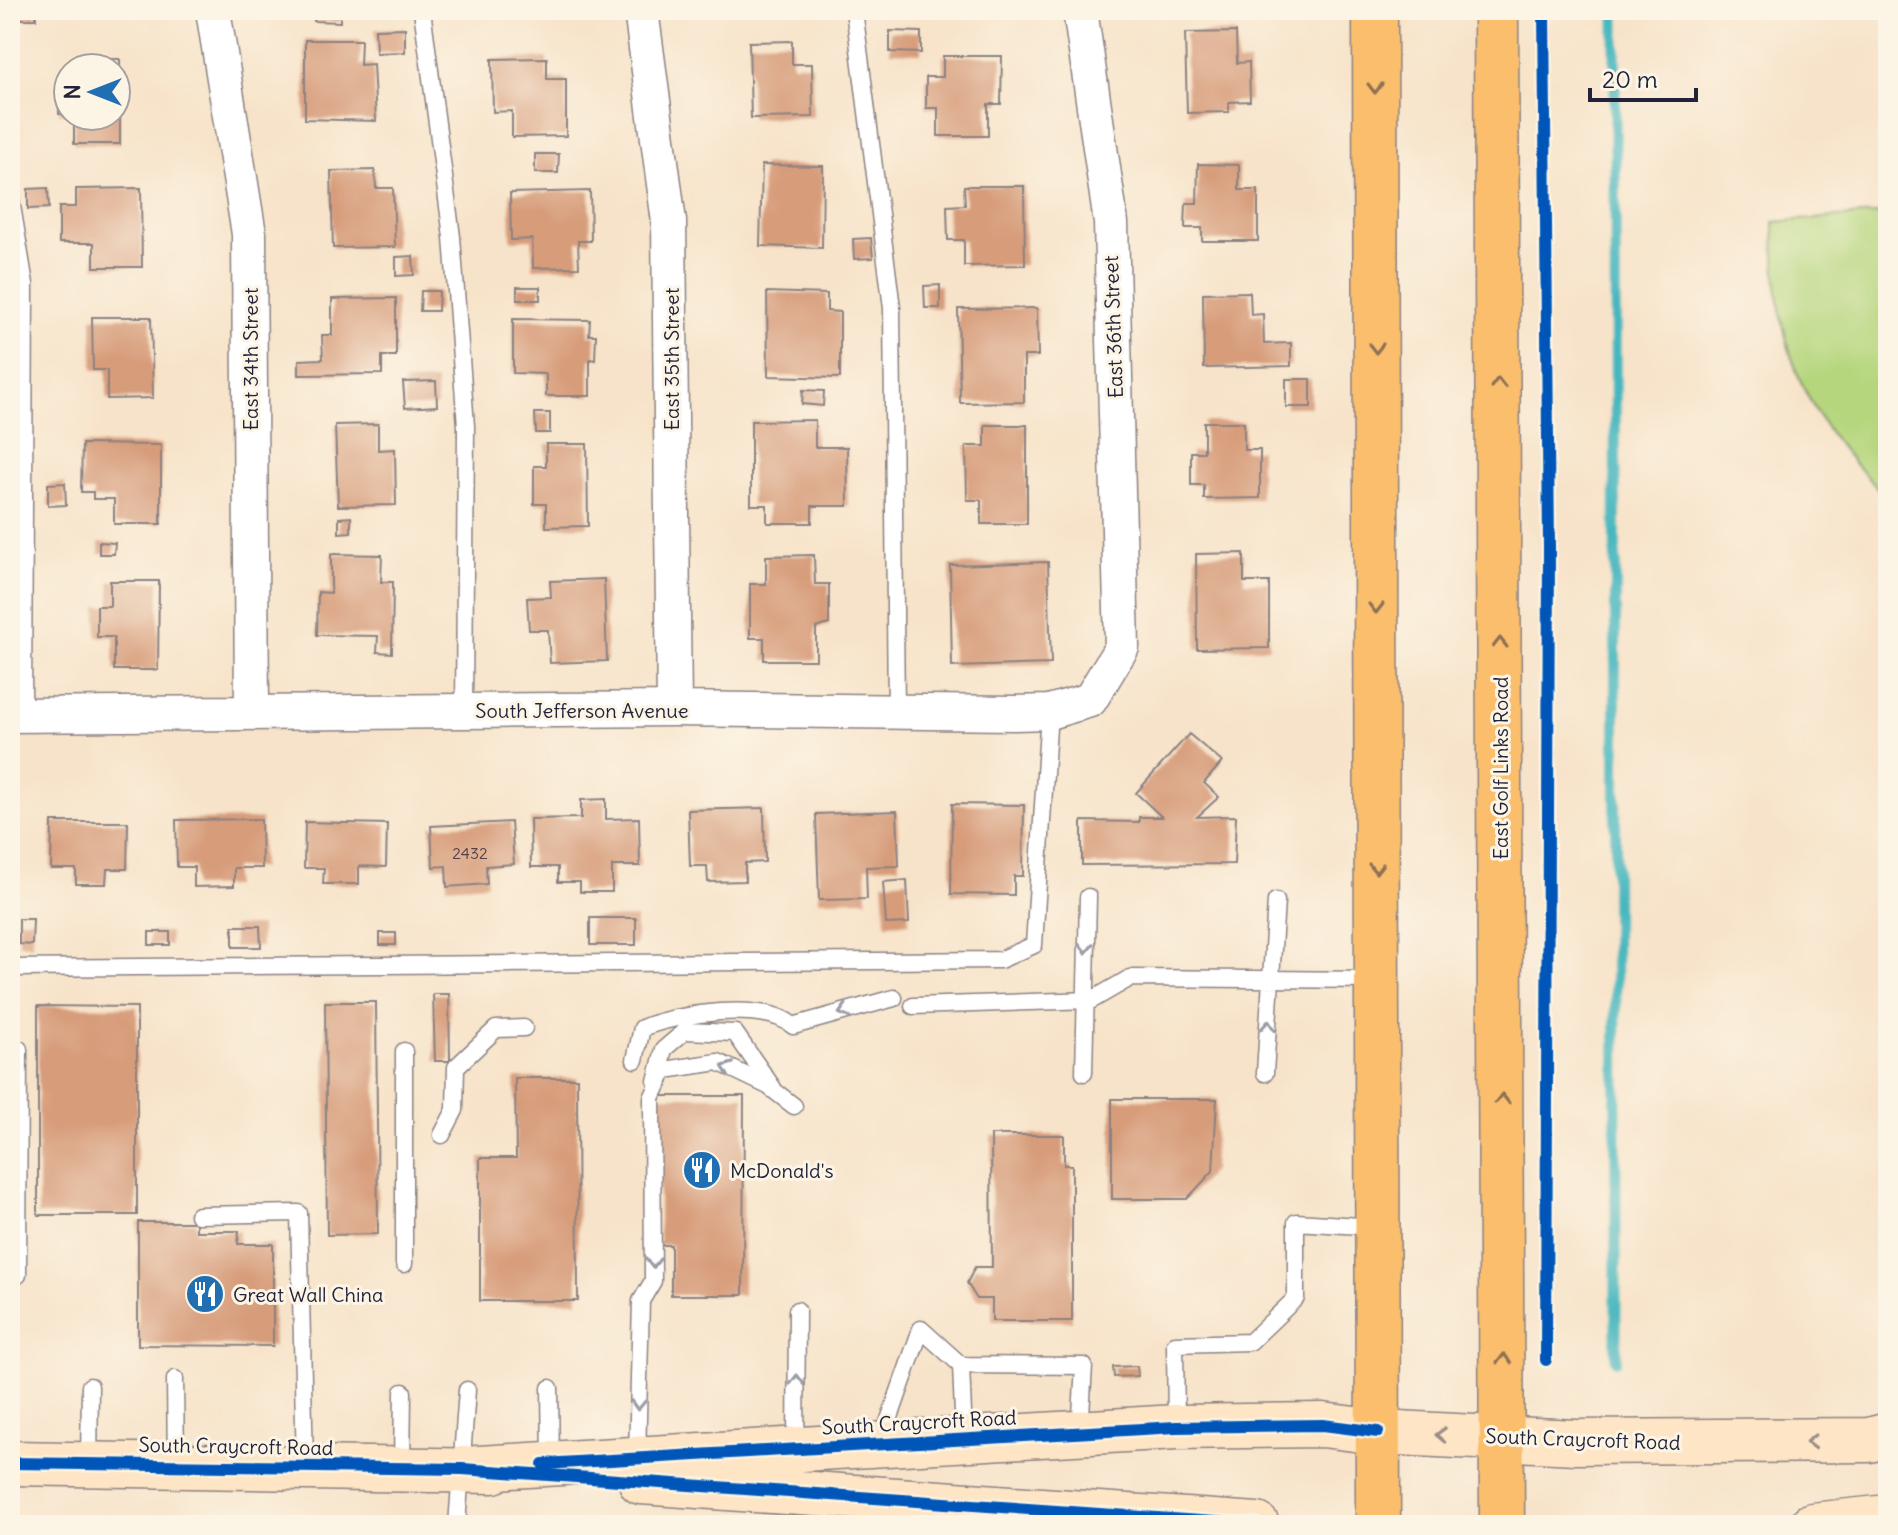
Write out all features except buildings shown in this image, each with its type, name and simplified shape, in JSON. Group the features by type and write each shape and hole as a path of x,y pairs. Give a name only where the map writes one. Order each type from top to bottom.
{"main road":[{"path":"1375,10 1378,1525"},
{"name":"East Golf Links Road","path":"1496,10 1502,1525"},
{"name":"South Craycroft Road","path":"462,1469 1176,1427 1323,1425 1378,1432 1576,1442 1869,1440 1888,1435"},
{"name":"South Craycroft Road","path":"10,1463 462,1469 1257,1525"},
{"path":"1812,1525 1888,1517"}],"street":[{"name":"East 34th Street","path":"213,10 249,234 252,712"},
{"name":"East 35th Street","path":"641,10 669,222 674,709"},
{"name":"East 36th Street","path":"1080,10 1111,223 1122,647"},
{"name":"South Jefferson Avenue","path":"16,715 674,709 1049,712 1090,700 1122,647"}],"lane":[{"path":"422,10 452,237 466,426 464,710"},
{"path":"854,10 892,308 896,712"},
{"path":"10,194 25,284 16,715"},
{"path":"10,968 1000,960 1034,945 1049,712"},
{"path":"1084,1073 1088,897"},
{"path":"1265,1073 1276,901"},
{"path":"913,1006 1092,1000 1130,978 1377,980"},
{"path":"635,1060 642,1028 667,1017 708,1013 768,1014 793,1026 894,998"},
{"path":"442,1135 455,1110 456,1067 496,1029 524,1028"},
{"path":"637,1458 641,1301 653,1281 652,1098 664,1049 685,1031 735,1033 776,1093"},
{"path":"18,1275 19,1049"},
{"path":"404,1051 404,1264"},
{"path":"652,1098 665,1070 718,1062 794,1106"},
{"path":"198,1215 299,1213 305,1467"},
{"path":"1176,1427 1175,1344 1250,1342 1296,1298 1296,1222 1377,1227"},
{"path":"796,1449 797,1310"},
{"path":"880,1445 921,1329 961,1365 1084,1366 1080,1432"},
{"path":"961,1365 964,1440"},
{"path":"175,1379 176,1465"},
{"path":"89,1464 90,1386"},
{"path":"550,1388 551,1463"},
{"path":"457,1525 467,1390"},
{"path":"402,1468 403,1392"}],"green space":[{"path":"1888,213 1888,498 1832,436 1798,374 1780,305 1774,222"}],"waterway":[{"path":"1615,10 1616,1360"}],"cycle path":[{"path":"1544,10 1549,547 1546,1360"},
{"path":"543,1464 1176,1427 1323,1425 1378,1432"},
{"path":"10,1463 462,1469 1257,1525"}],"place":[{"name":"McDonald's","path":"702,1170"},
{"name":"Great Wall China","path":"205,1294"}]}
